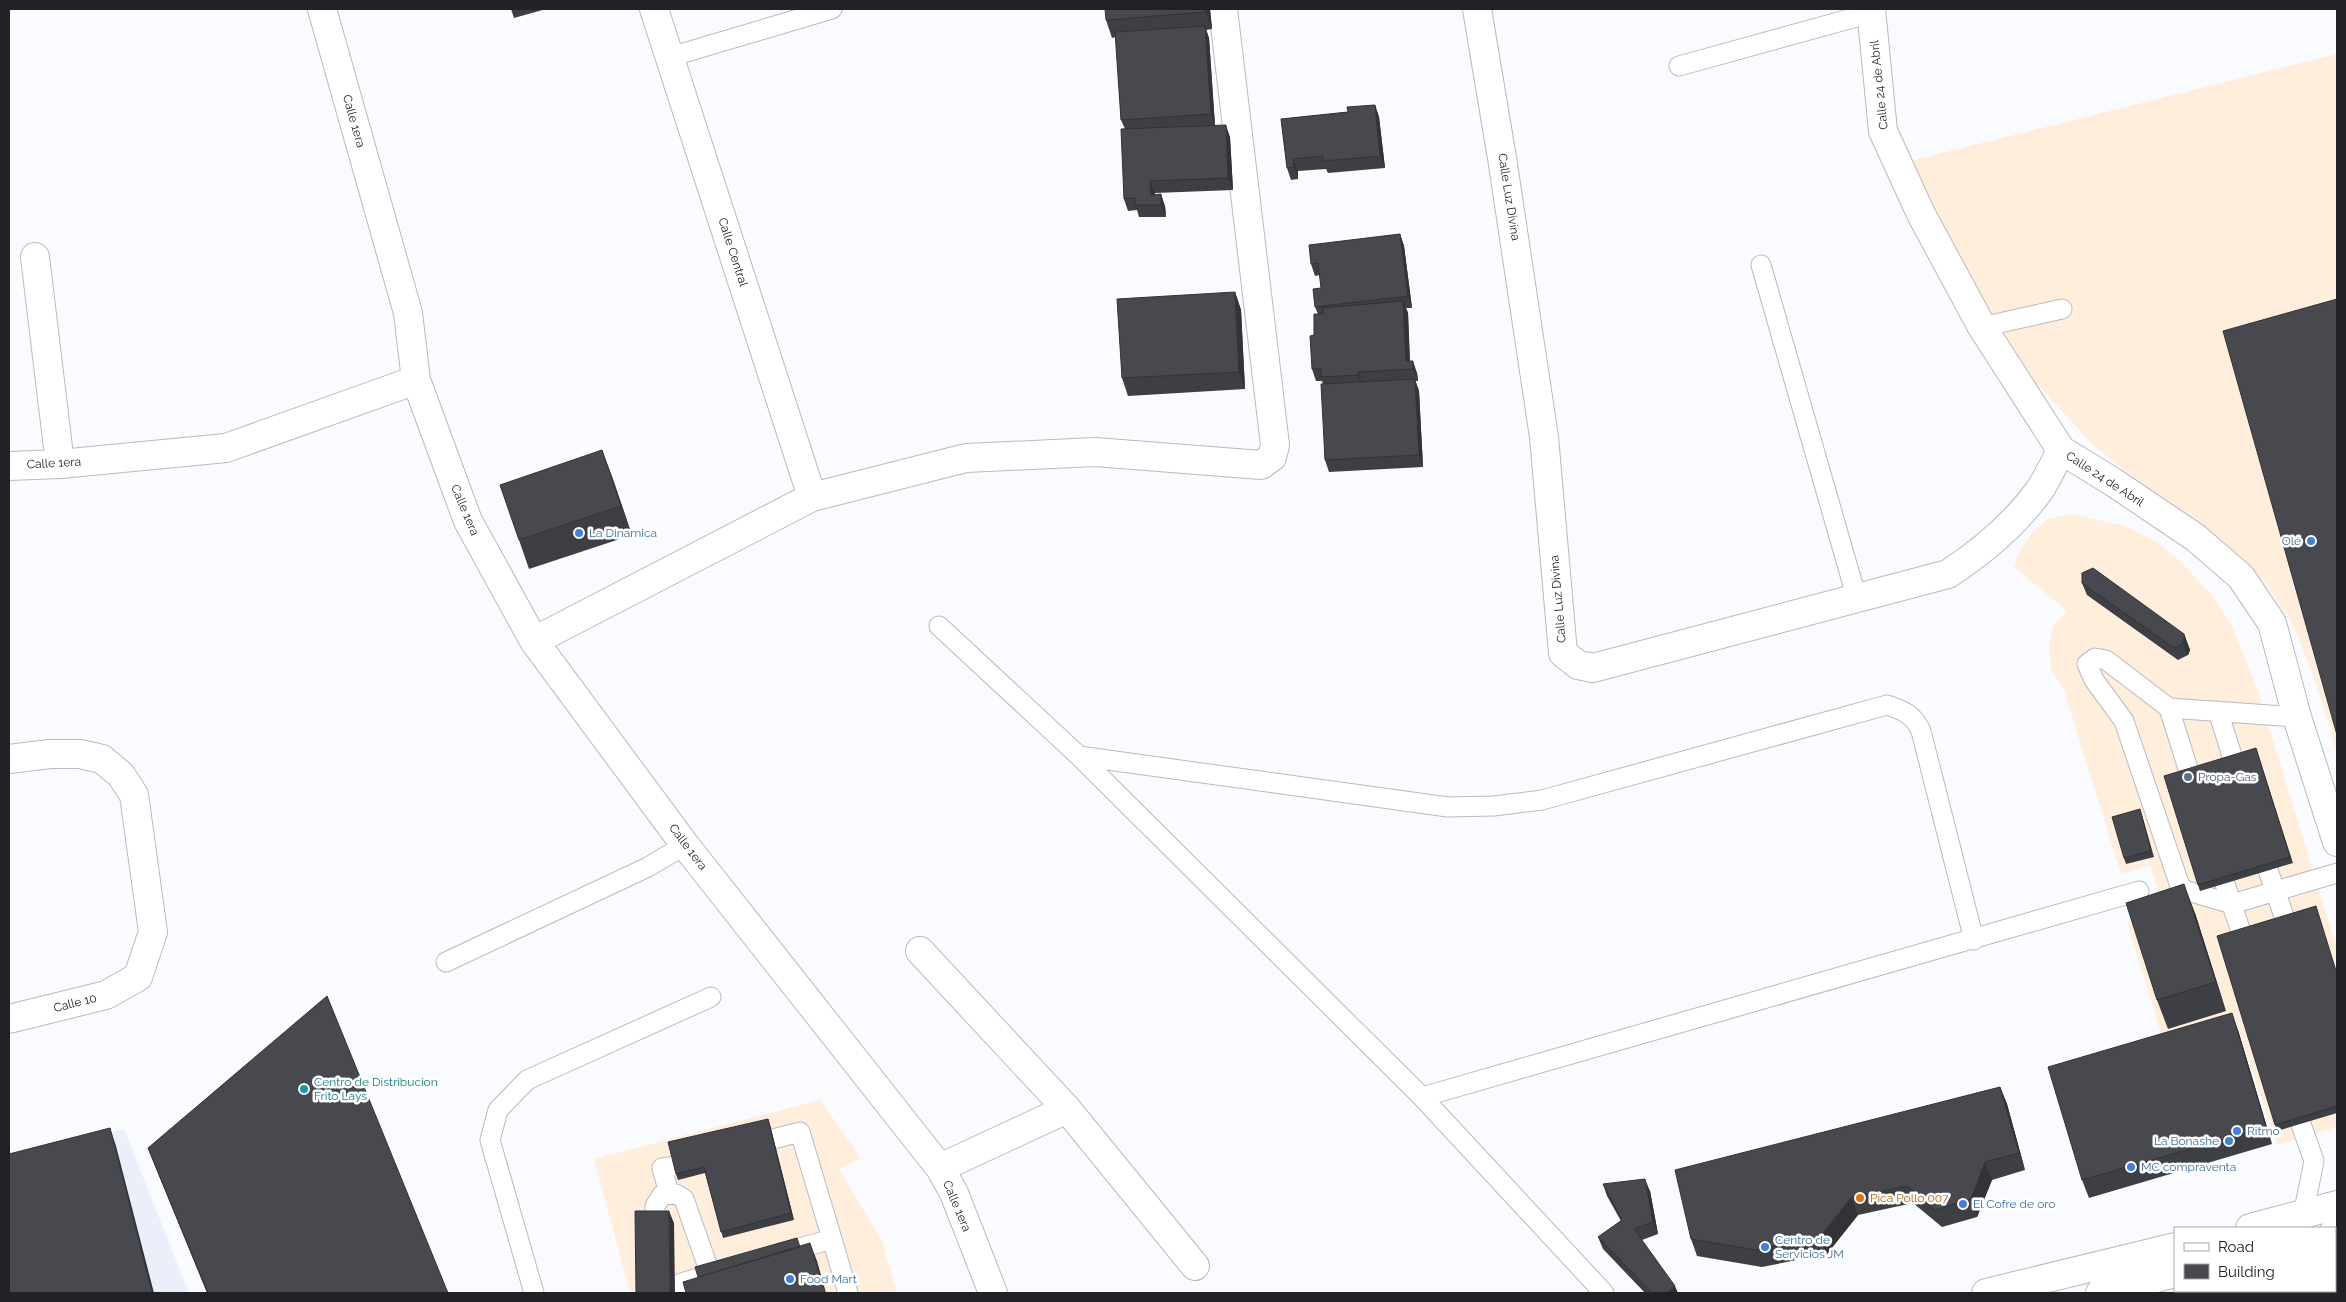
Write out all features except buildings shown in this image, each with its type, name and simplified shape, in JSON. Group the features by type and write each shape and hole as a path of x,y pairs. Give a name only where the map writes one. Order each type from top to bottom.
{"street":[{"name":"Calle 1era","path":"322,9 408,312 416,380 468,521 534,641 684,844 940,1168 954,1193 990,1291"},
{"name":"Calle Central","path":"654,9 812,496"},
{"path":"534,641 812,496 966,458 1094,452 1261,464 1272,458 1275,445 1223,9"},
{"name":"Calle Luz Divina","path":"1477,9 1502,158 1544,437 1563,654 1578,665 1593,668 1857,600 1948,574 1982,551 2011,524 2039,490 2061,450"},
{"name":"Calle 24 de Abril","path":"1871,11 1883,132 1921,214 1982,328 2061,450 2113,482 2196,538 2241,578 2272,623 2297,717 2337,842"},
{"path":"35,257 60,464"},
{"name":"Calle 1era","path":"9,466 60,464 226,448 416,380"},
{"name":"Calle 10","path":"9,760 50,754 80,754 102,759 121,775 134,795 153,932 138,977 106,995 9,1019"},
{"path":"920,951 1067,1110 1195,1266"},
{"path":"940,1168 1067,1110"},
{"path":"2259,1227 2302,1222 2337,1205"},
{"path":"1986,1293 2174,1247"},
{"path":"2100,1293 2174,1273"}],"lane":[{"path":"670,57 832,9"},
{"path":"1679,66 1871,11"},
{"path":"1761,265 1857,600"},
{"path":"1982,328 2062,309"},
{"path":"939,626 1079,756 1422,1097 1604,1293"},
{"path":"2297,717 2169,708 2106,660 2095,658 2087,664 2094,680 2124,721 2182,889 2232,904 2337,873"},
{"path":"1079,756 1448,807 1494,806 1542,800 1887,705 1904,710 1916,720 1921,731 1974,940"},
{"path":"2169,708 2190,775"},
{"path":"2218,711 2234,762"},
{"path":"446,962 648,867 684,844"},
{"path":"2268,870 2286,922"},
{"path":"2225,884 2242,935"},
{"path":"1422,1097 2140,891"},
{"path":"534,1293 490,1140 498,1110 527,1080 711,997"},
{"path":"2301,1124 2314,1161 2302,1222"},
{"path":"773,1139 800,1132 848,1293"},
{"path":"669,1193 662,1168 674,1166"},
{"path":"655,1223 655,1206 662,1195 676,1194 684,1199 689,1208 704,1274 681,1283 682,1293"},
{"path":"800,1248 832,1239"}],"shaded area":[{"path":"2337,54 2337,753 2314,677 2294,627 2265,582 2223,545 2160,499 2092,444 2029,375 2001,334 1910,161"},
{"name":"Propa-Gas","path":"2072,514 2125,526 2157,542 2181,562 2211,594 2230,622 2256,685 2337,949 2337,1127 2277,1145 2234,1017 2163,1039 2127,923 2165,911 2150,865 2121,874 2064,690 2051,669 2049,645 2053,626 2067,611 2014,567 2020,550 2032,533 2048,519"},
{"path":"820,1100 861,1158 839,1169 882,1241 897,1293 630,1293 594,1159"},
{"path":"124,1129 189,1293 9,1293 9,1161"}],"place":[{"name":"La Dinamica","path":"579,533"},
{"name":"Olé","path":"2311,541"},
{"name":"Propa-Gas","path":"2188,777"},
{"name":"Centro de Distribucion Frito Lays","path":"304,1089"},
{"name":"Ritmo","path":"2237,1131"},
{"name":"La Bonashe","path":"2229,1141"},
{"name":"MC compraventa","path":"2131,1167"},
{"name":"Pica Pollo 007","path":"1860,1198"},
{"name":"El Cofre de oro","path":"1963,1204"},
{"name":"Centro de Servicios JM","path":"1765,1247"},
{"name":"Food Mart","path":"790,1279"}]}
